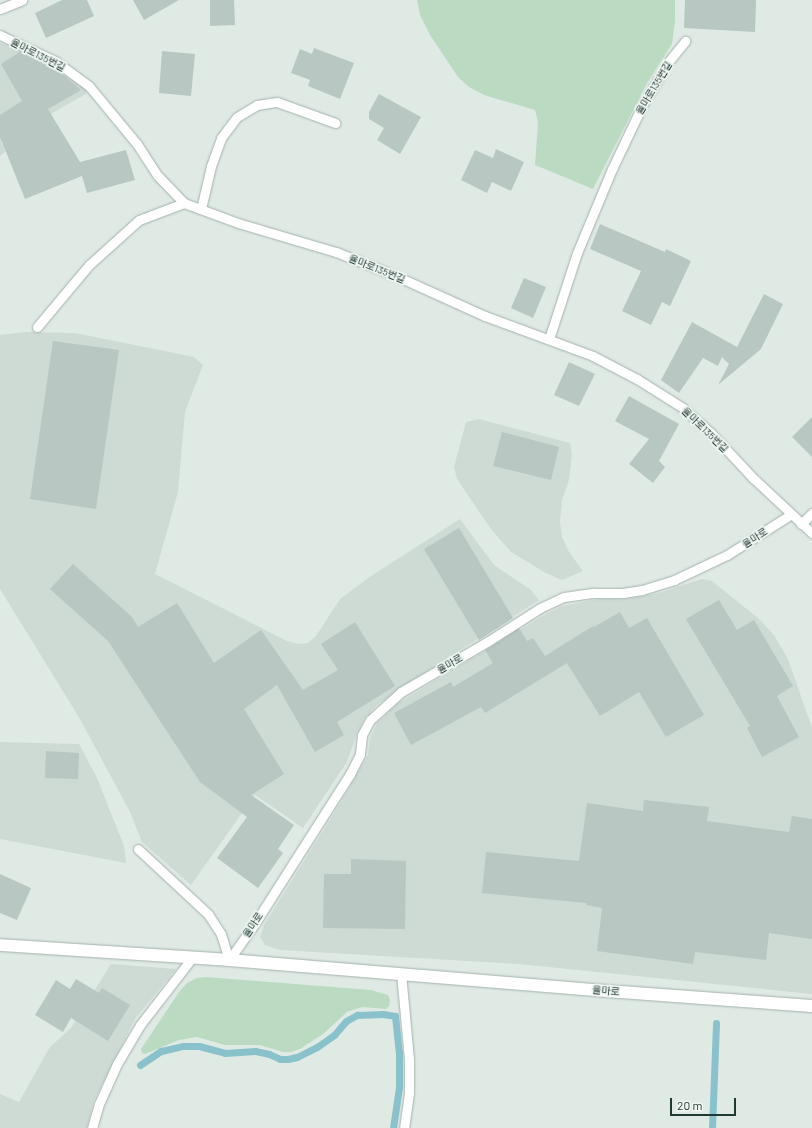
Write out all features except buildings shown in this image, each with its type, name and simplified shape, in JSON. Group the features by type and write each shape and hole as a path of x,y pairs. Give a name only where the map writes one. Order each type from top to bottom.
{"street":[{"name":"율마로","path":"0,945 229,960 401,973 612,992 812,1006"}],"lane":[{"path":"0,9 22,0"},
{"name":"율마로135번길","path":"0,35 55,61 90,86 137,144 158,176 184,203 238,223 336,252 394,275 485,316 549,339 599,360 637,379 683,408 711,433 790,515 812,533"},
{"name":"율마로135번길","path":"549,339 577,252 612,168 643,104 669,61 685,41"},
{"path":"201,210 211,166 221,138 237,117 257,105 277,102 335,123"},
{"path":"37,327 89,265 139,220 184,203"},
{"path":"801,524 812,513"},
{"name":"율마로","path":"229,960 255,923 350,774 360,754 362,735 370,720 401,692 487,642 540,608 564,597 594,592 623,593 642,590 674,580 728,555 790,515"},
{"path":"138,849 208,914 221,934 229,960"},
{"path":"92,1128 99,1104 118,1064 140,1025 192,958"},
{"path":"401,973 409,1059 409,1093 404,1128"}],"shaded area":[{"path":"0,43 19,49 66,72 86,90 86,94 1,142 6,151 0,156"},
{"path":"26,332 75,333 194,357 203,365 185,412 178,492 155,574 287,641 298,644 308,643 316,636 340,599 371,576 460,519 494,565 531,590 539,600 402,687 377,705 366,717 358,731 347,762 303,828 255,795 191,885 142,842 130,812 80,719 0,589 0,335"},
{"path":"479,419 570,443 572,454 569,480 562,500 560,522 562,537 569,552 583,571 562,580 544,572 511,552 491,529 457,479 454,467 466,422"},
{"path":"702,579 712,581 758,618 774,635 788,659 812,728 812,994 519,964 280,950 265,945 260,937 264,925 341,802 368,755 370,738 377,723 398,703 546,614 562,606 599,599 627,599 659,593"},
{"path":"0,742 79,744 97,778 124,846 126,863 0,839"},
{"path":"111,964 176,969 135,1019 93,1103 87,1128 0,1128 0,1094 19,1102 50,1047 71,1028"}],"green space":[{"path":"417,0 675,0 675,21 672,44 647,83 593,189 535,165 538,122 535,110 484,95 469,87 458,77 430,35 420,15"},
{"path":"206,977 371,990 388,995 390,1000 389,1006 386,1009 362,1007 347,1012 323,1034 300,1049 291,1052 283,1052 260,1045 225,1045 197,1037 179,1040 145,1054 142,1053 141,1049 179,992 187,983 197,978"}],"waterway":[{"path":"140,1065 161,1051 183,1046 199,1046 225,1053 255,1051 269,1054 280,1059 288,1059 297,1057 317,1047 334,1035 346,1021 357,1015 383,1014 395,1016 399,1052 399,1087 393,1128"},
{"path":"712,1128 716,1023"}]}
